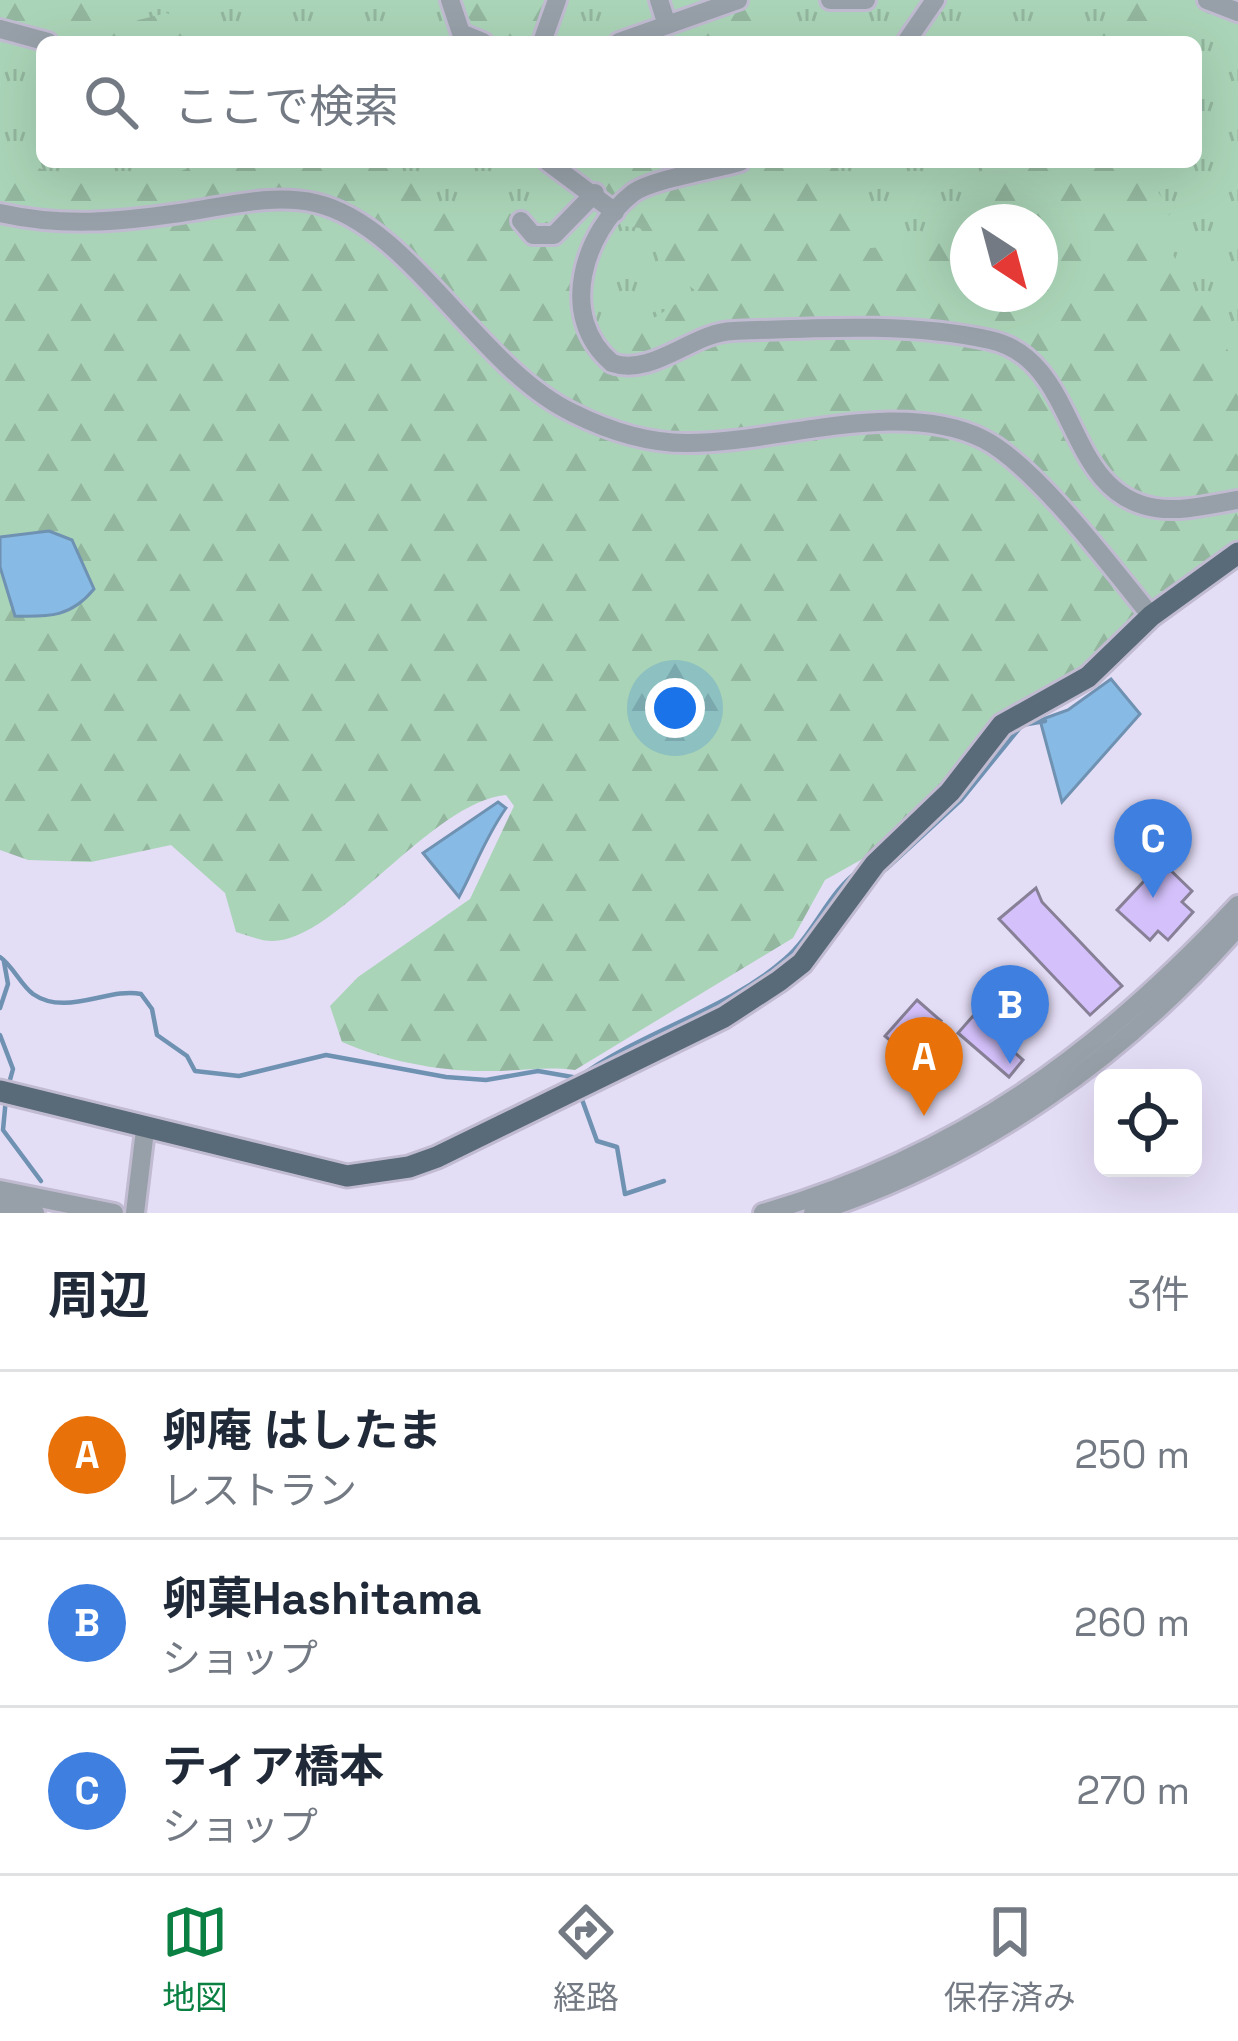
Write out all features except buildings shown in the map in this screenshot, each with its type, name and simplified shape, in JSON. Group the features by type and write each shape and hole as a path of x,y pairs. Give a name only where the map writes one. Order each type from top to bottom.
{"main road":[{"path":"5,1092 347,1176 410,1168 437,1157 724,1017 802,963 875,864 950,792 1002,725 1088,677 1151,616 1238,553"}],"street":[{"path":"451,0 461,34 466,36"},
{"path":"544,36 556,0"},
{"path":"658,0 667,25"},
{"path":"636,36 716,3 738,0"},
{"path":"830,0 866,0"},
{"path":"910,36 935,0"},
{"path":"1207,0 1238,12"},
{"path":"0,28 36,38"},
{"path":"557,168 615,212"},
{"path":"718,168 637,190 590,249 582,305 600,353 622,367 729,331 917,332 992,340 1038,364 1098,475 1125,498 1174,509 1238,500"},
{"path":"521,221 533,235 554,235 596,193"},
{"path":"0,213 82,224 259,202 312,202 335,209 386,242 539,394 607,429 690,443 904,423 956,428 983,439 1021,467 1151,616"},
{"path":"763,1213 904,1162 1023,1097 1136,1008 1238,904"},
{"path":"813,1213 864,1196 968,1149 1028,1111 1137,1030 1238,927"},
{"path":"135,1213 145,1130"},
{"path":"0,1190 114,1213"},
{"path":"0,1205 35,1213"}],"green space":[{"path":"0,0 1238,0 1238,492 562,401 0,205"},
{"path":"0,0 88,1 130,22 167,13 207,35 229,30 238,36 36,36 36,40 0,31"},
{"path":"459,0 543,0 534,36 487,36"},
{"path":"1135,0 1238,0 1238,29 1199,9 1155,36 1082,36"},
{"path":"745,7 766,36 659,36"},
{"path":"0,145 36,168 99,182 152,178 189,168 399,168 416,182 425,202 449,207 484,202 562,229 576,256 583,346 621,339 696,291 667,269 640,228 624,226 593,201 601,168 838,168 861,249 950,236 950,312 1058,312 1058,204 980,204 982,168 1144,168 1171,213 1157,227 1238,368 1238,542 1175,588 1097,662 984,733 920,810 866,857 825,880 793,938 575,1070 452,1070 377,1055 342,1042 330,1006 358,977 470,899 514,806 506,795 477,803 446,821 325,920 297,935 272,941 236,932 225,893 171,845 91,862 28,860 0,850 0,567 16,616 49,531 0,537"}],"water":[{"path":"49,531 72,540 94,589 59,613 15,616 0,567 0,537"},
{"path":"1111,679 1140,714 1062,802 1040,720 1068,710"},
{"path":"498,802 506,808 459,897 423,853"}],"waterway":[{"path":"879,868 886,869 961,800 1022,725 1045,721"},
{"path":"0,957 28,990 46,1000 59,1003 141,994 152,1009 157,1035 187,1056 195,1071 239,1076 326,1055 446,1077 486,1080 538,1071 578,1078 762,977 796,949 840,888 862,868"},
{"path":"0,1008 8,984 4,962"},
{"path":"0,1035 13,1069 8,1087"},
{"path":"580,1094 597,1141 617,1147 625,1194 664,1181"},
{"path":"6,1098 3,1130 41,1181"}],"place":[{"name":"ティア橋本","path":"1153,898"},
{"name":"卵菓Hashitama","path":"1010,1064"},
{"name":"卵庵 はしたま","path":"924,1116"}]}
